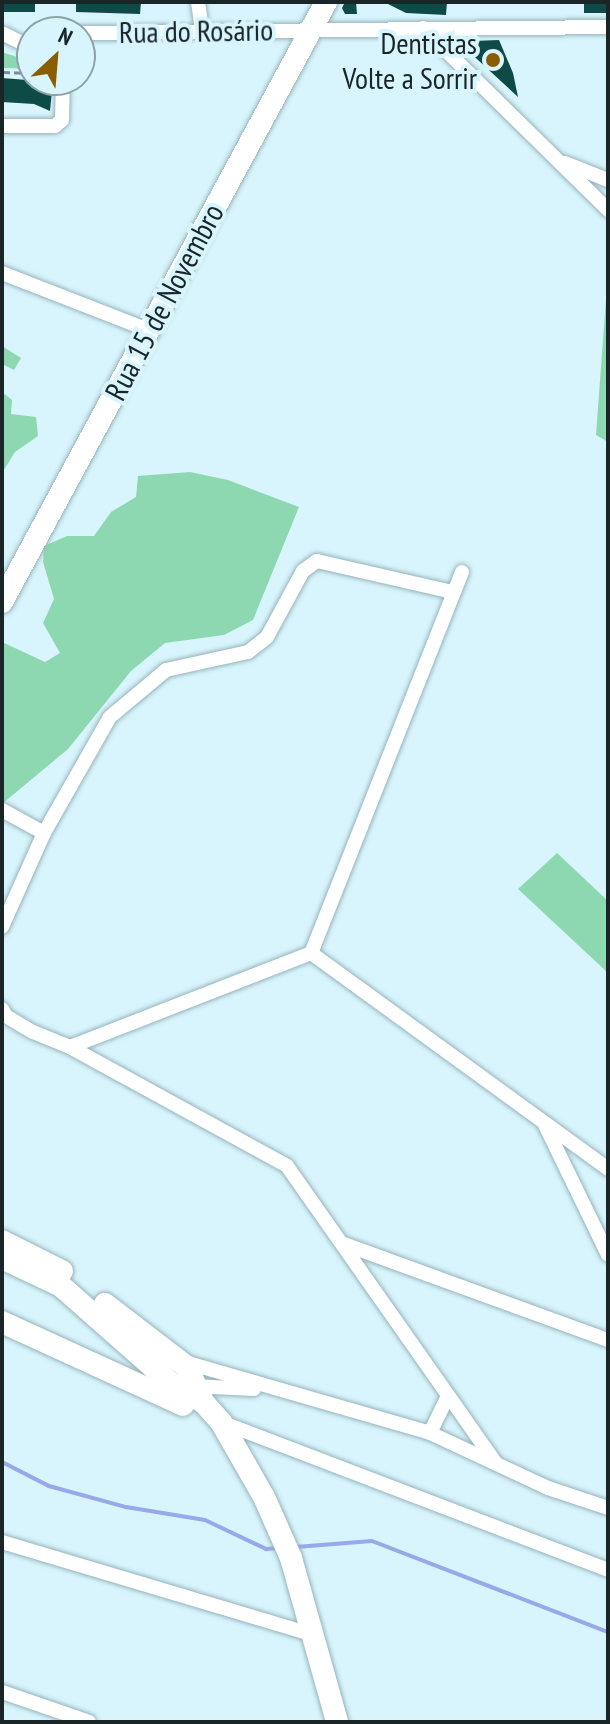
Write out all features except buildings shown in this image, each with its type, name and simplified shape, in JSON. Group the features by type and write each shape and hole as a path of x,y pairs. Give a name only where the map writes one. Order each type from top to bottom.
{"street":[{"path":"198,2 202,31"},
{"name":"Rua 15 de Novembro","path":"2,602 326,2"},
{"name":"Rua do Rosário","path":"96,33 608,27"},
{"path":"423,28 608,210"},
{"path":"2,126 55,126 62,120 63,96"},
{"path":"557,159 608,180"},
{"path":"2,273 148,330"},
{"path":"2,927 44,833 110,717 166,670 248,652 267,637 303,571 317,561 452,592"},
{"path":"70,1047 311,953 462,572"},
{"path":"2,810 44,833"},
{"path":"311,953 608,1169"},
{"path":"2,1009 6,1016 33,1032 70,1047 272,1154 287,1166 496,1463"},
{"path":"543,1121 608,1255"},
{"path":"2,1241 65,1273 191,1372 200,1394 237,1447 291,1558 337,1722"},
{"path":"344,1244 608,1340"},
{"path":"2,1258 61,1286 167,1380 200,1394 274,1390"},
{"path":"2,1322 221,1422 608,1570"},
{"path":"167,1380 166,1366 179,1360 430,1433 548,1488 608,1508"},
{"path":"430,1433 448,1396"},
{"path":"2,1542 313,1635"},
{"path":"2,1692 89,1722"}],"green space":[{"path":"2,52 16,57 16,68 2,68"},
{"path":"608,300 608,442 596,435"},
{"path":"2,346 21,358 14,370 2,364"},
{"path":"2,392 12,400 11,414 36,417 38,436 15,452 2,473"},
{"path":"190,472 228,480 299,507 253,620 224,635 165,643 131,671 68,749 2,804 2,642 45,662 60,653 43,623 54,599 43,562 44,546 67,536 94,536 111,512 136,497 138,476"},
{"path":"557,853 608,901 608,973 518,889"}],"waterway":[{"path":"2,1462 49,1486 126,1507 205,1520 266,1549 279,1548"},
{"path":"296,1547 372,1541 608,1632"}],"place":[{"name":"Dentistas Volte a Sorrir","path":"493,60"}]}
